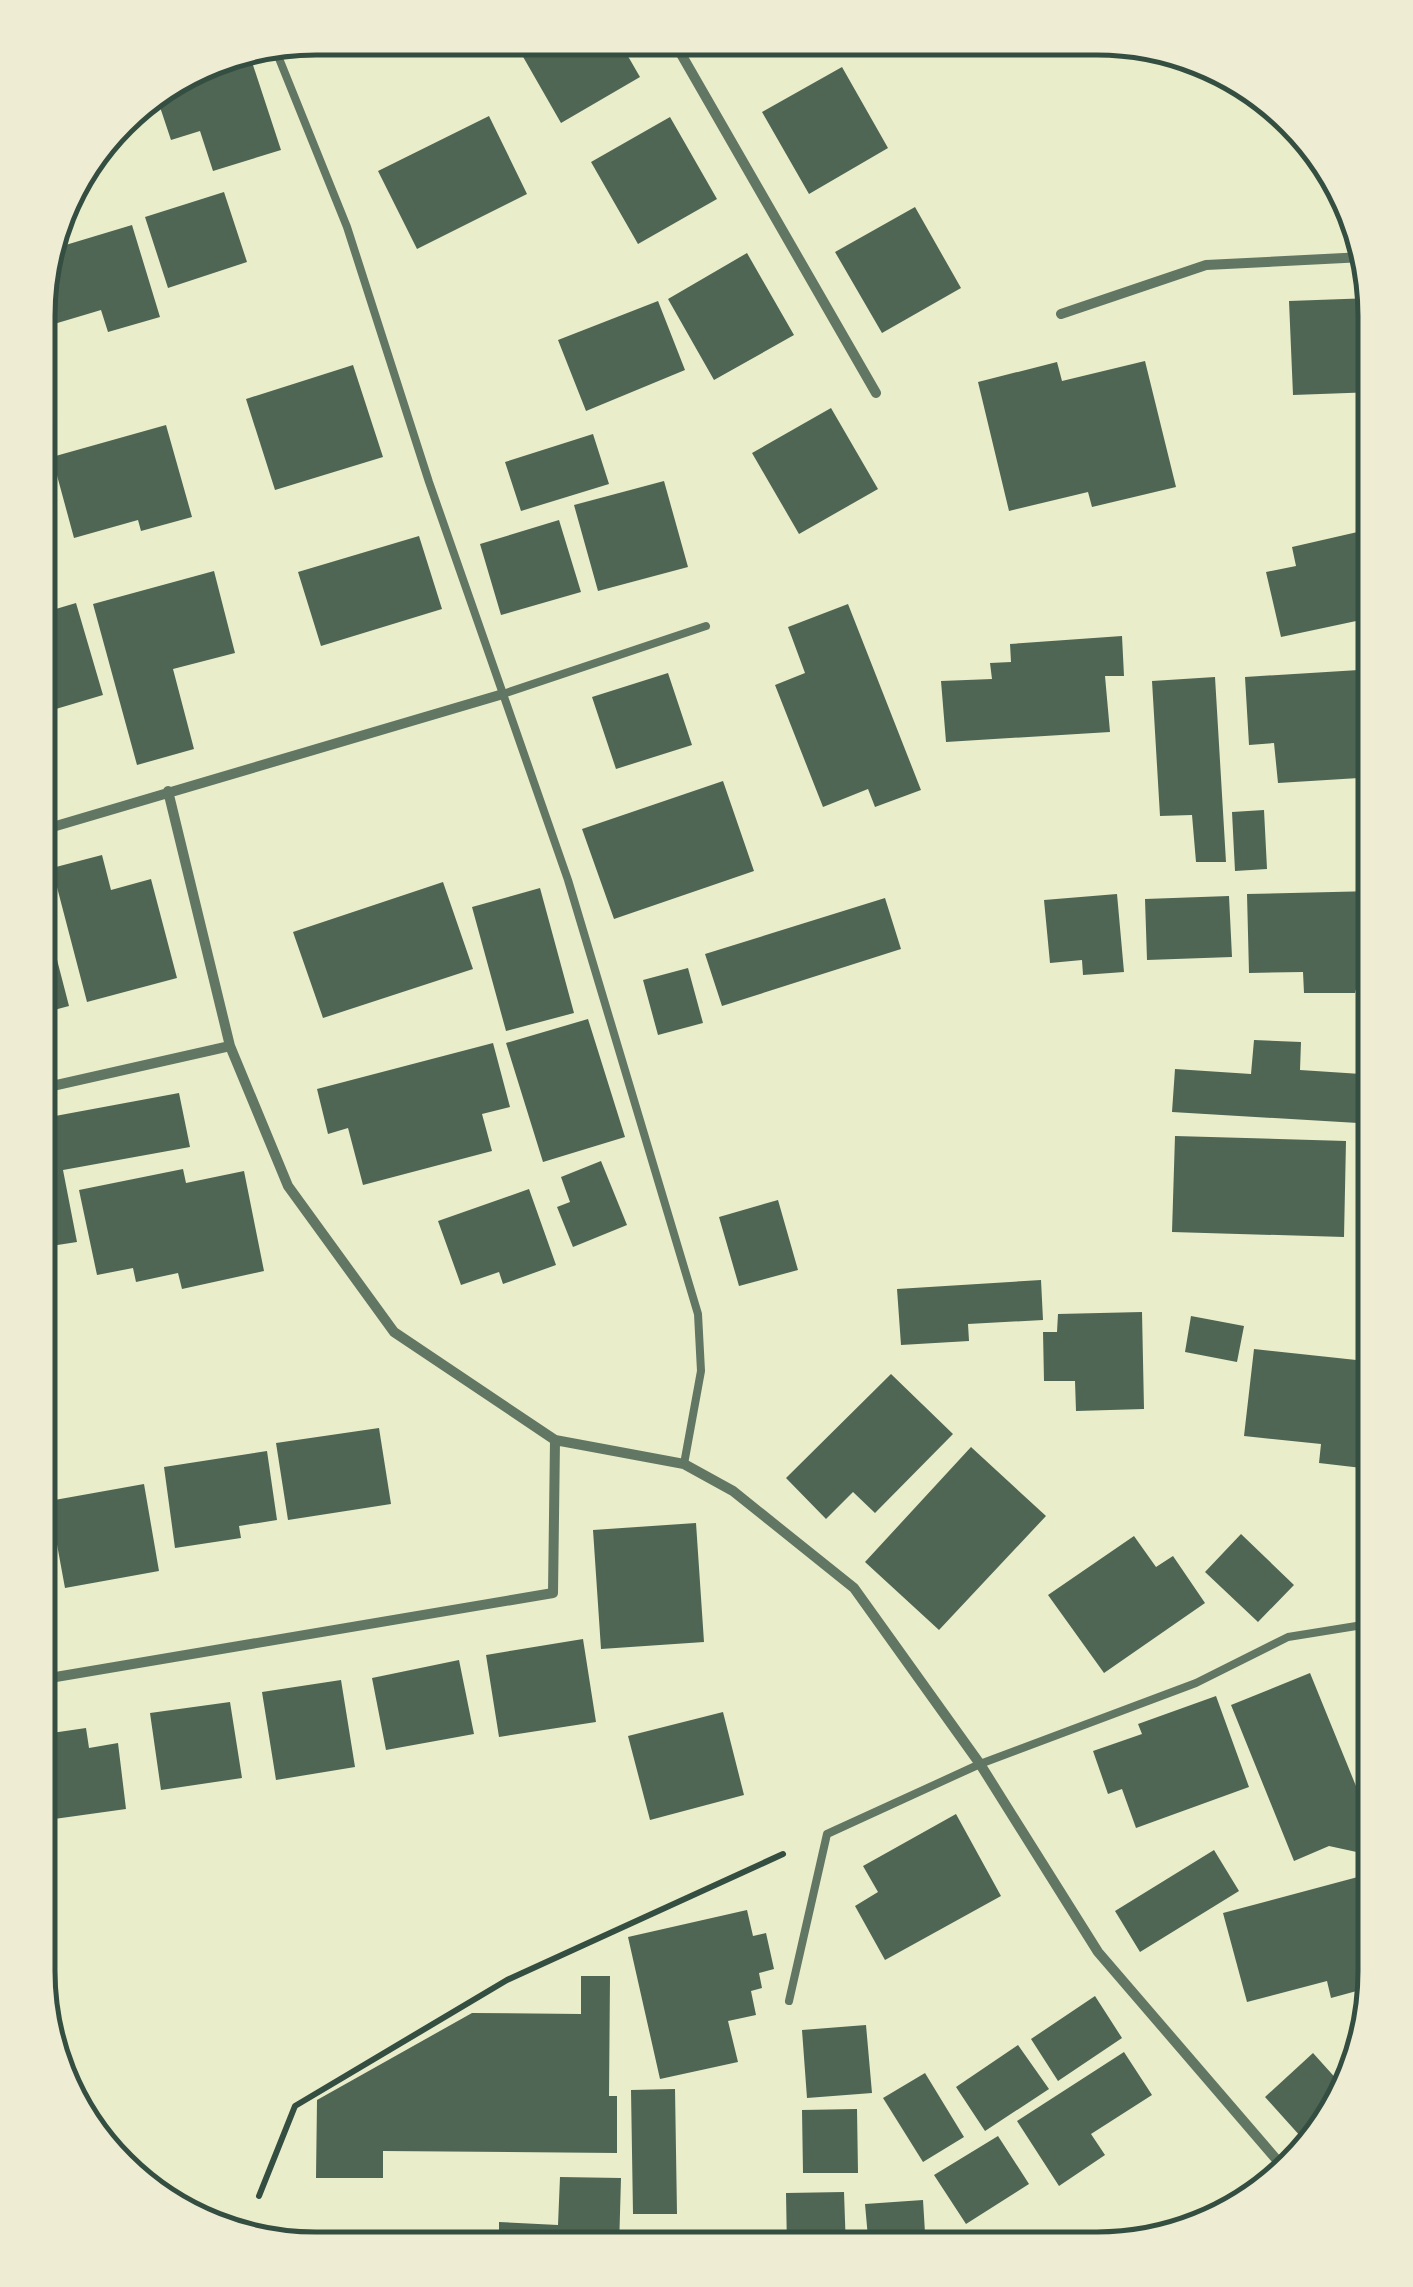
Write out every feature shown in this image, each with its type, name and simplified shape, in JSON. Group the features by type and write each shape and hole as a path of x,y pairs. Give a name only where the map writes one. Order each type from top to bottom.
{"street":[{"path":"682,56 876,393"},
{"path":"1061,314 1206,264 1351,258"},
{"path":"55,826 503,694"},
{"path":"168,791 230,1046 288,1186 394,1332 555,1440 684,1464 734,1491 854,1588 980,1764 1098,1952 1276,2160"},
{"path":"55,1086 230,1046"},
{"path":"55,1677 553,1593 555,1440"}],"lane":[{"path":"279,58 346,227 568,880 698,1314 701,1371 684,1464"},
{"path":"503,694 706,626"},
{"path":"788,2001 827,1834 980,1764 1196,1683 1288,1637 1357,1626"}],"path":[{"path":"249,2223 295,2106 506,1980 827,1834"}],"building":[{"path":"522,56 628,56 640,77 561,123"},
{"path":"252,63 281,150 213,171 200,131 171,140 160,107 216,75"},
{"path":"842,67 888,148 809,194 762,112"},
{"path":"489,116 527,194 417,249 378,171"},
{"path":"670,117 717,199 638,244 591,162"},
{"path":"224,192 247,262 168,288 145,217"},
{"path":"915,207 961,288 882,333 835,252"},
{"path":"132,225 160,317 108,332 101,310 55,324 57,282 65,245"},
{"path":"747,253 794,335 714,380 668,299"},
{"path":"1357,299 1358,393 1293,395 1289,301"},
{"path":"658,301 685,370 586,411 558,340"},
{"path":"1145,361 1176,487 1092,507 1088,492 1009,511 978,382 1057,362 1062,381"},
{"path":"353,365 383,457 275,490 246,399"},
{"path":"831,408 878,489 799,534 752,453"},
{"path":"166,425 192,517 141,531 138,520 74,538 55,456"},
{"path":"593,434 609,484 521,511 505,462"},
{"path":"664,481 688,567 598,591 574,505"},
{"path":"559,520 581,592 501,615 480,544"},
{"path":"1358,532 1358,621 1281,637 1266,572 1296,566 1292,547"},
{"path":"419,536 442,609 321,646 298,572"},
{"path":"214,571 235,653 173,669 194,749 137,765 93,604"},
{"path":"76,603 103,695 55,709 55,609"},
{"path":"848,604 921,790 875,807 868,789 823,807 775,685 805,673 788,627"},
{"path":"1122,636 1124,676 1105,676 1110,732 946,742 941,681 992,679 990,663 1011,662 1010,644"},
{"path":"1358,670 1358,778 1278,783 1274,743 1249,745 1245,677"},
{"path":"668,673 692,745 616,769 592,697"},
{"path":"1215,677 1226,862 1196,862 1192,815 1160,816 1152,681"},
{"path":"723,781 754,871 614,919 582,829"},
{"path":"1264,810 1267,869 1235,871 1232,812"},
{"path":"102,855 111,890 151,879 177,978 87,1002 55,867"},
{"path":"443,882 473,969 323,1018 293,932"},
{"path":"540,888 574,1013 506,1031 472,907"},
{"path":"1358,891 1355,993 1304,993 1303,972 1249,973 1247,894"},
{"path":"1117,894 1124,972 1083,975 1082,960 1050,963 1044,900"},
{"path":"1229,896 1232,957 1147,960 1145,899"},
{"path":"885,898 901,949 722,1006 705,954"},
{"path":"55,952 69,1006 55,1010"},
{"path":"688,968 703,1023 658,1035 643,980"},
{"path":"588,1019 625,1137 543,1162 506,1043"},
{"path":"1254,1040 1301,1042 1300,1070 1358,1074 1358,1123 1172,1112 1175,1069 1251,1074"},
{"path":"493,1043 510,1107 482,1114 492,1151 363,1185 348,1128 328,1134 317,1089"},
{"path":"179,1093 190,1147 63,1170 77,1242 55,1245 55,1116"},
{"path":"1175,1136 1346,1141 1344,1237 1172,1232"},
{"path":"601,1161 627,1225 573,1247 557,1207 570,1202 561,1177"},
{"path":"183,1169 186,1183 244,1171 264,1271 182,1289 178,1273 136,1282 133,1268 97,1275 79,1190"},
{"path":"529,1189 556,1265 503,1284 499,1272 461,1285 438,1221"},
{"path":"778,1200 798,1270 739,1286 719,1217"},
{"path":"1041,1280 1043,1320 968,1324 969,1341 901,1345 897,1289"},
{"path":"1142,1312 1144,1409 1076,1411 1075,1381 1044,1381 1043,1332 1057,1332 1058,1314"},
{"path":"1191,1316 1244,1326 1237,1362 1185,1352"},
{"path":"1254,1349 1357,1360 1357,1467 1319,1463 1321,1444 1244,1436"},
{"path":"891,1374 953,1434 875,1513 853,1492 826,1519 786,1478"},
{"path":"379,1428 391,1504 288,1520 276,1443"},
{"path":"971,1447 1046,1516 939,1630 865,1562"},
{"path":"267,1451 277,1520 239,1526 241,1538 175,1548 164,1467"},
{"path":"144,1484 159,1571 65,1588 55,1534 55,1500"},
{"path":"696,1523 704,1642 601,1649 593,1530"},
{"path":"1241,1534 1294,1585 1258,1622 1205,1572"},
{"path":"1134,1536 1156,1567 1173,1556 1205,1603 1104,1673 1048,1595"},
{"path":"583,1639 596,1722 499,1737 486,1655"},
{"path":"459,1660 474,1734 386,1750 372,1678"},
{"path":"1310,1673 1357,1789 1357,1852 1329,1846 1294,1861 1231,1705"},
{"path":"341,1680 355,1767 276,1780 262,1692"},
{"path":"1216,1696 1249,1787 1136,1828 1122,1789 1108,1794 1093,1751 1142,1734 1138,1724"},
{"path":"230,1702 242,1778 161,1790 150,1713"},
{"path":"723,1712 744,1795 650,1820 628,1736"},
{"path":"86,1728 89,1748 118,1743 126,1809 55,1819 55,1733"},
{"path":"956,1814 1001,1896 885,1960 855,1906 878,1892 863,1866"},
{"path":"1214,1850 1239,1891 1140,1952 1115,1911"},
{"path":"1357,1877 1357,1991 1331,1998 1327,1981 1247,2002 1223,1913"},
{"path":"747,1910 753,1936 766,1933 774,1969 759,1973 762,1988 751,1991 756,2015 728,2021 738,2062 660,2079 628,1937"},
{"path":"581,1976 610,1976 609,2096 617,2096 617,2153 383,2151 383,2178 316,2178 317,2100 472,2013 581,2014"},
{"path":"1095,1996 1122,2038 1058,2081 1031,2039"},
{"path":"866,2025 872,2093 807,2098 802,2030"},
{"path":"1018,2045 1049,2089 985,2131 956,2087"},
{"path":"1124,2052 1152,2095 1091,2134 1105,2155 1059,2186 1017,2121"},
{"path":"1313,2053 1335,2077 1299,2135 1265,2097"},
{"path":"925,2073 964,2137 923,2162 883,2098"},
{"path":"675,2089 677,2214 633,2214 631,2090"},
{"path":"857,2109 858,2173 803,2173 802,2110"},
{"path":"998,2136 1029,2184 966,2224 934,2175"},
{"path":"560,2177 621,2178 619,2232 499,2232 499,2222 558,2225"},
{"path":"844,2192 845,2232 787,2232 786,2193"},
{"path":"923,2200 925,2232 867,2232 865,2204"}]}
